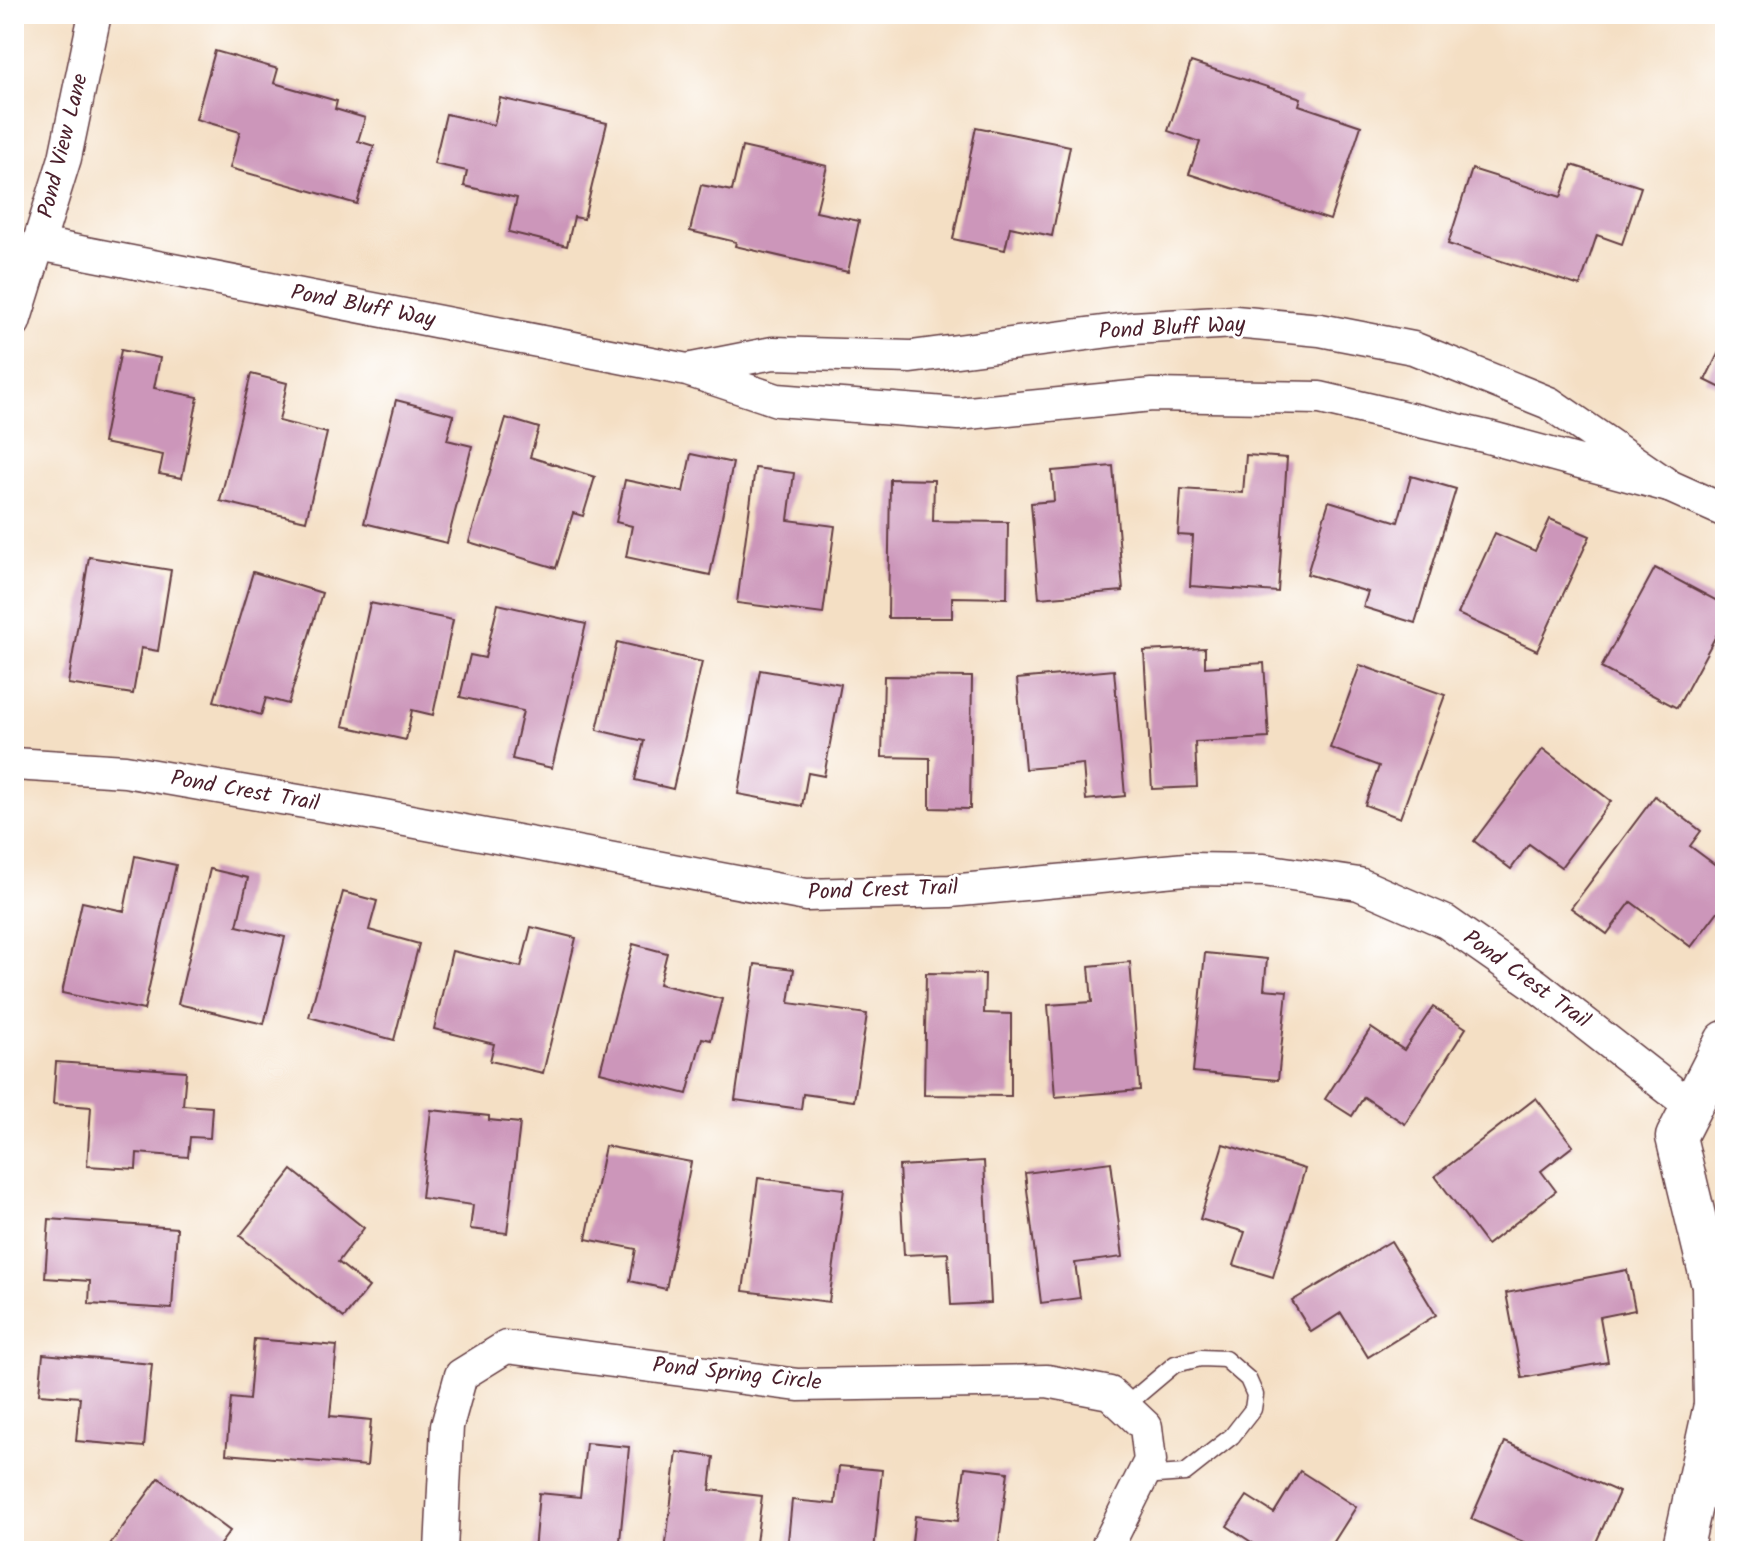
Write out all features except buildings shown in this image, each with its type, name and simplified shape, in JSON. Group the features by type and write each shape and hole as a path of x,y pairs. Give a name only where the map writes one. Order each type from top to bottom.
{"street":[{"name":"Pond View Lane","path":"14,322 65,158 95,14"},
{"name":"Pond Bluff Way","path":"39,244 687,370 777,400 958,414 1152,395 1320,398 1488,437 1669,486 1725,511"},
{"name":"Pond Bluff Way","path":"687,370 773,353 911,357 1133,328 1235,322 1320,330 1413,348 1549,403 1669,486"},
{"name":"Pond Crest Trail","path":"14,764 125,771 806,895 950,891 1186,869 1264,870 1359,884 1446,922 1536,985 1692,1107"},
{"path":"1682,1551 1714,1405 1712,1286 1676,1137 1725,1041"},
{"name":"Pond Spring Circle","path":"441,1551 447,1426 461,1375 506,1347 798,1385 1047,1381 1110,1393 1146,1427 1150,1461 1105,1551"}],"lane":[{"path":"1124,1407 1175,1364 1201,1358 1225,1359 1248,1379 1255,1395 1253,1409 1232,1436 1185,1473 1143,1476"}]}
